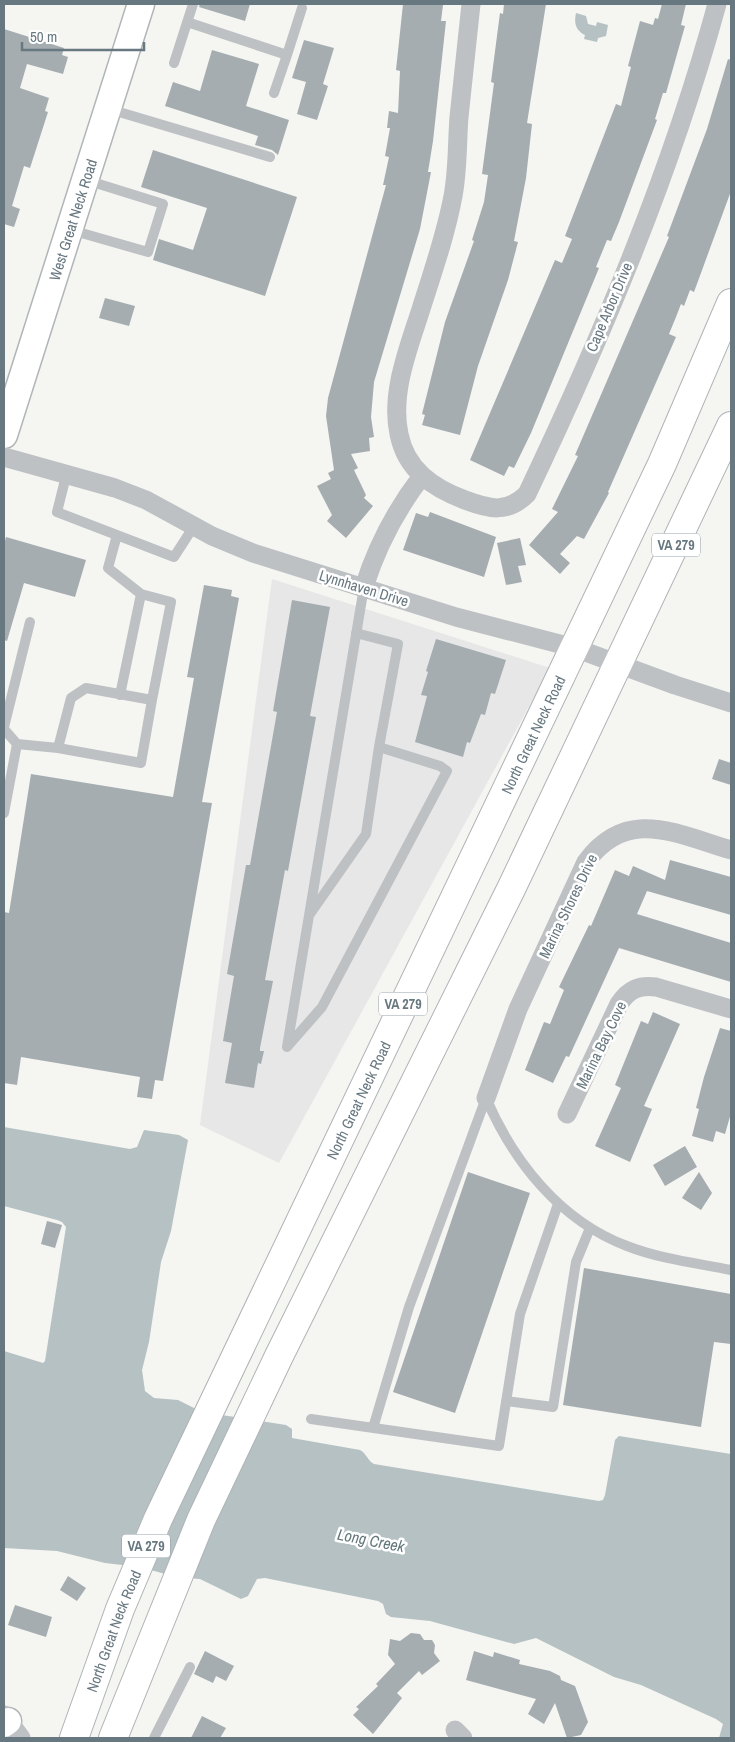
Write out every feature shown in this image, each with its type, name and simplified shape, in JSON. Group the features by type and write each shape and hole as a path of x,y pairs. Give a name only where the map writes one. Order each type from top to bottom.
{"main road":[{"name":"North Great Neck Road","path":"74,1738 120,1609 148,1543 233,1360 662,464 731,304"},
{"name":"VA 279","path":"114,1738 195,1535 272,1370 511,889 620,664 731,426"}],"street":[{"name":"West Great Neck Road","path":"4,435 141,4"},
{"name":"Cape Arbor Drive","path":"471,4 454,193 445,234 408,351 401,383 397,416 399,434 404,451 422,476 441,491 486,508 498,509 510,507 527,494 604,320 672,151 717,4"},
{"name":"Lynnhaven Drive","path":"4,457 67,472 146,500 194,526 253,553 499,630 575,648 675,685 731,703"},
{"path":"364,588 373,558 387,528 422,476"},
{"name":"Marina Shores Drive","path":"486,1098 518,1009 586,862 595,850 608,839 625,830 641,827 656,828 731,850"},
{"name":"Marina Bay Cove","path":"567,1114 619,1004 625,995 634,988 656,987 731,1010"}],"lane":[{"path":"174,62 193,4"},
{"path":"274,93 302,8"},
{"path":"187,22 286,54"},
{"path":"108,108 270,157"},
{"path":"70,230 148,252 163,204 86,180"},
{"path":"67,472 57,512 174,558 194,526"},
{"path":"30,622 4,728 17,744 58,748 141,762 171,602 142,594 108,568 117,535"},
{"path":"364,588 286,1047 322,1007 446,771 440,766 379,747"},
{"path":"120,695 142,594"},
{"path":"308,916 366,834 379,747 398,644 356,633"},
{"path":"58,748 71,698 86,688 152,700"},
{"path":"4,813 17,744"},
{"path":"486,1098 499,1128 516,1157 558,1204 590,1228 626,1246 668,1258 731,1270"},
{"path":"373,1428 409,1307 486,1098"},
{"path":"311,1419 498,1446 520,1314 558,1204"},
{"path":"506,1401 553,1407 576,1262 590,1228"},
{"path":"154,1738 190,1667"}],"shaded area":[{"path":"272,579 550,668 279,1163 200,1125"}],"water":[{"path":"576,13 586,16 588,24 596,26 597,22 608,25 606,36 598,38 597,42 584,39 585,35 576,26"},
{"name":"Long Creek","path":"4,1127 130,1149 137,1147 144,1130 179,1135 188,1140 171,1231 161,1262 149,1342 142,1370 145,1391 154,1398 178,1400 202,1412 286,1425 292,1429 292,1438 360,1450 374,1464 599,1501 603,1500 605,1495 615,1440 619,1436 731,1454 731,1738 719,1738 723,1724 716,1719 641,1685 614,1677 536,1638 514,1644 430,1621 391,1617 386,1614 383,1604 378,1601 265,1578 257,1579 248,1596 241,1599 200,1579 176,1577 140,1567 105,1563 57,1551 4,1548 4,1351 43,1363 45,1361 66,1227 57,1220 4,1206"}],"building":[{"path":"200,4 250,4 245,21 199,7"},
{"path":"403,4 443,5 441,21 446,21 428,172 431,172 420,229 374,382 371,417 374,437 369,438 370,451 351,454 358,468 354,470 366,495 364,498 373,506 346,538 327,521 332,515 317,486 331,479 328,473 334,470 326,416 328,398 386,185 383,185 389,157 385,156 390,128 387,128 389,111 398,113 400,71 396,70"},
{"path":"504,4 546,4 527,123 532,124 526,178 514,241 518,242 508,280 478,366 460,435 422,425 425,415 422,414 445,322 474,241 472,240 484,202 488,175 482,174 494,83 491,82 500,13 503,14"},
{"path":"662,4 686,4 681,25 685,26 666,93 663,93 655,119 657,120 619,222 611,241 607,240 596,267 599,268 531,433 514,468 509,466 504,476 470,460 555,260 562,263 572,239 565,236 616,104 621,106 631,67 628,66 640,21 653,25 655,18 658,19"},
{"path":"4,29 64,48 62,55 68,57 63,74 27,64 20,88 49,98 45,111 48,112 30,168 24,166 12,206 20,209 14,227 4,224"},
{"path":"304,40 334,48 323,84 328,86 317,120 297,114 306,82 292,78"},
{"path":"212,50 259,64 246,106 289,120 278,155 272,150 255,145 258,136 165,106 173,82 200,91"},
{"path":"728,59 731,60 731,191 694,292 690,290 684,306 681,304 669,334 676,337 609,493 584,539 577,536 560,554 570,563 560,574 529,545 558,512 552,509 578,456 575,455 669,237 667,236 707,129"},
{"path":"153,150 297,197 265,296 153,260 159,239 193,250 207,208 141,187"},
{"path":"105,298 135,306 129,326 99,318"},
{"path":"430,512 496,537 484,577 403,550 416,513 428,517"},
{"path":"6,537 86,560 75,597 24,583 7,641 4,640 4,545"},
{"path":"520,538 526,565 518,566 522,582 506,585 497,543"},
{"path":"204,585 232,590 231,596 239,598 202,802 212,803 163,1081 155,1080 152,1099 137,1097 140,1077 21,1057 17,1085 4,1083 4,912 9,913 31,774 173,797 194,678 187,677"},
{"path":"292,600 330,607 310,716 316,717 288,871 285,870 265,980 273,981 260,1048 260,1051 264,1051 261,1064 258,1063 254,1088 225,1083 232,1043 223,1041 234,976 227,974 246,865 250,865 277,712 273,711"},
{"path":"436,639 506,660 495,694 491,693 485,715 481,714 470,743 467,742 463,757 415,742 427,696 421,695"},
{"path":"719,759 731,763 731,785 712,779"},
{"path":"670,860 731,877 731,915 647,891 637,914 731,943 731,982 619,948 569,1057 566,1056 553,1083 525,1070 544,1022 550,1024 564,990 559,987 589,925 591,926 615,870 629,876 633,866 665,880"},
{"path":"653,1012 680,1024 644,1106 652,1109 630,1162 595,1146 621,1088 615,1085 641,1021 648,1024"},
{"path":"720,1028 731,1031 731,1113 725,1134 716,1131 713,1142 692,1136 699,1109 696,1108 704,1077"},
{"path":"685,1146 697,1167 665,1186 653,1165"},
{"path":"468,1172 530,1193 455,1413 393,1392"},
{"path":"699,1172 712,1193 701,1210 682,1198"},
{"path":"47,1221 62,1225 55,1248 41,1244"},
{"path":"584,1268 731,1294 731,1344 714,1342 701,1427 563,1405"},
{"path":"68,1576 86,1588 77,1601 60,1590"},
{"path":"15,1605 52,1617 46,1637 8,1625"},
{"path":"411,1633 420,1634 424,1640 432,1640 435,1645 434,1653 440,1661 422,1675 419,1671 397,1693 402,1698 373,1734 353,1715 359,1709 356,1707 378,1686 376,1684 395,1664 388,1655 390,1639 400,1641"},
{"path":"205,1651 234,1666 226,1681 216,1676 213,1683 194,1674"},
{"path":"474,1651 493,1657 494,1652 520,1660 519,1664 550,1671 560,1676 561,1680 575,1686 588,1722 581,1735 567,1738 555,1703 544,1724 528,1714 536,1699 466,1680"},
{"path":"202,1716 226,1728 220,1738 191,1738"}]}
